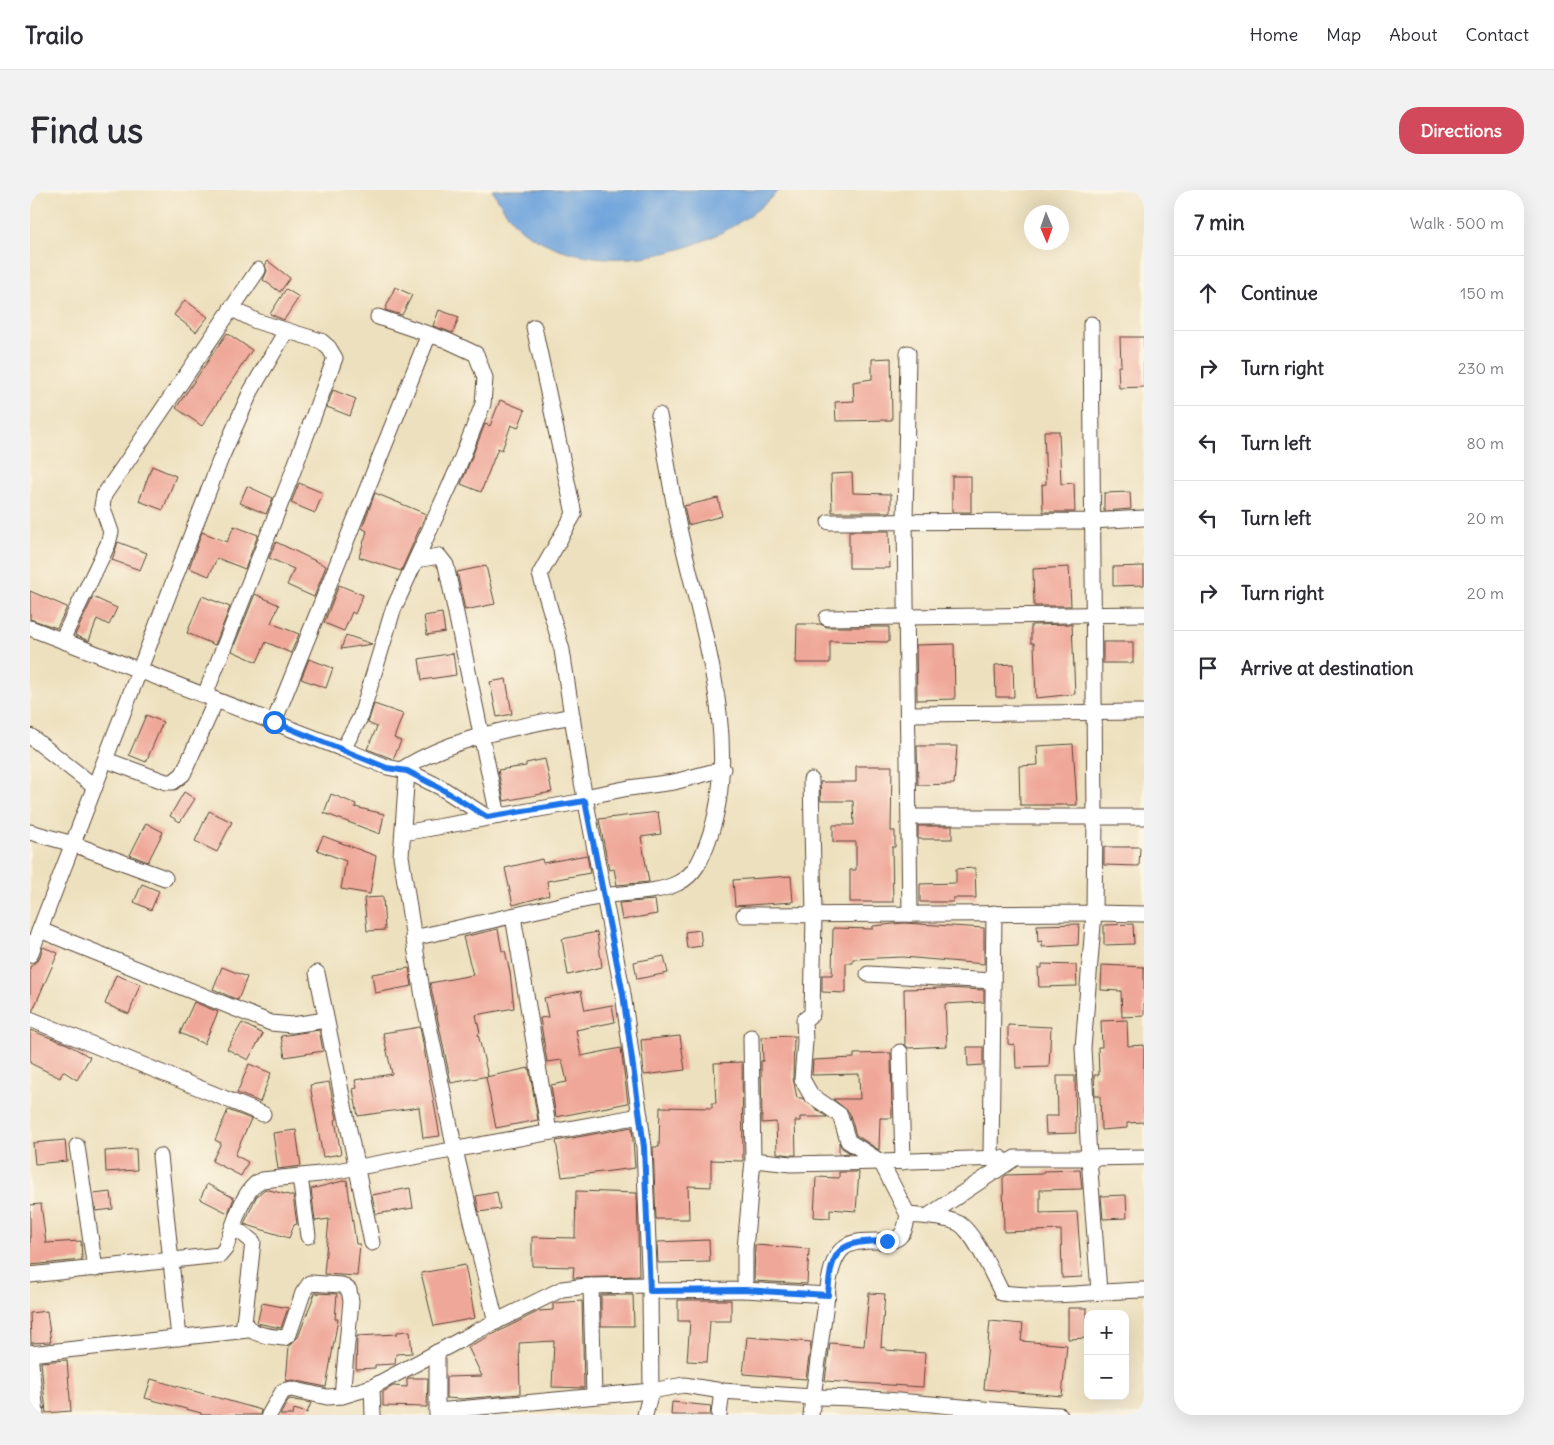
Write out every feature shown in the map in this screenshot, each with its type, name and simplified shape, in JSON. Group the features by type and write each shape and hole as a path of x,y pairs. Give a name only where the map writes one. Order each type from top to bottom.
{"street":[{"path":"62,640 108,544 111,532 102,506 104,496 258,270"},
{"path":"106,760 166,782 173,782 183,774 335,358 321,340 256,321 232,308"},
{"path":"343,749 361,716 393,610 457,470 483,404 485,378 476,354 428,334 378,317"},
{"path":"1091,324 1094,913 1083,1048 1088,1158 1099,1291"},
{"path":"534,327 574,514 540,574 562,650 585,799 623,994 644,1147 650,1288 651,1391 645,1415"},
{"path":"30,956 221,458 251,391 286,331"},
{"path":"274,722 428,334"},
{"path":"908,353 905,522 910,914"},
{"path":"414,938 604,896 666,887 687,877 701,861 714,826 723,769 722,737 714,683 679,526 659,415"},
{"path":"829,522 1092,521 1144,518"},
{"path":"416,560 439,556 446,565 481,735 492,817"},
{"path":"827,618 1144,614"},
{"path":"30,628 343,749 387,768 404,771 440,788 492,817"},
{"path":"908,714 1094,714 1144,712"},
{"path":"404,771 419,759 481,735 572,716"},
{"path":"30,736 95,787"},
{"path":"403,833 585,799 629,788 674,782 723,769"},
{"path":"404,771 401,856 422,997 455,1150 496,1322"},
{"path":"811,1415 832,1263 844,1246 899,1238 904,1231 908,1215 881,1162 848,1141 840,1115 811,1095 802,1080 804,1020 812,1014 814,915 812,780"},
{"path":"910,817 1144,817"},
{"path":"30,832 73,844 165,878"},
{"path":"991,1159 994,914"},
{"path":"744,915 1144,914"},
{"path":"513,916 549,1132"},
{"path":"40,930 263,1021 292,1025 326,1020"},
{"path":"317,973 372,1243"},
{"path":"868,974 993,981"},
{"path":"30,1019 263,1114"},
{"path":"745,1290 745,1249 753,1160 751,1037"},
{"path":"900,1052 904,1162"},
{"path":"30,1275 169,1262 220,1255 225,1249 247,1192 254,1183 262,1180 300,1178 640,1116"},
{"path":"77,1146 95,1269"},
{"path":"160,1156 169,1262 179,1338"},
{"path":"753,1160 791,1164 1015,1158 1144,1157"},
{"path":"928,1216 1015,1158"},
{"path":"300,1178 308,1236"},
{"path":"908,1215 928,1216 959,1223 977,1244 1002,1292 1030,1297 1099,1291 1144,1290"},
{"path":"233,1230 242,1232 253,1242 244,1323 248,1330"},
{"path":"36,1415 30,1353 248,1330 284,1338 289,1334 303,1293 310,1283 342,1285 349,1290 351,1301 342,1396"},
{"path":"591,1286 594,1396"},
{"path":"269,1415 280,1393 288,1389 327,1397 342,1396 372,1388 437,1352 562,1290 591,1286 745,1290 828,1295"},
{"path":"437,1352 436,1413 651,1391 684,1385 722,1391 813,1397 866,1397 897,1407 1060,1415"},
{"path":"372,1388 373,1415"},
{"path":"719,1415 722,1391"},
{"path":"550,1415 556,1400"}],"water":[{"path":"492,190 779,190 754,212 725,230 694,245 660,254 626,258 592,257 559,249 528,234 512,220"}],"building":[{"path":"268,261 290,278 280,292 263,280 267,271 265,265"},
{"path":"395,287 412,295 402,315 385,310"},
{"path":"286,289 299,297 284,320 270,314"},
{"path":"185,300 208,317 196,332 174,315"},
{"path":"439,310 459,317 453,333 433,326"},
{"path":"227,333 252,350 202,426 176,408"},
{"path":"1120,337 1144,337 1144,387 1119,388 1118,366 1121,366"},
{"path":"891,358 892,420 836,421 835,402 854,401 853,382 872,379 872,359"},
{"path":"333,390 356,399 350,416 327,407"},
{"path":"500,400 525,410 518,428 511,425 502,450 498,448 481,492 461,484 485,424 490,426"},
{"path":"1044,431 1059,431 1061,484 1074,483 1075,512 1043,512 1042,485 1046,484"},
{"path":"152,466 176,476 163,510 139,501"},
{"path":"852,473 853,493 891,494 891,512 832,512 831,474"},
{"path":"952,476 971,476 971,512 952,512"},
{"path":"299,483 323,493 315,513 291,503"},
{"path":"247,486 273,498 266,514 240,503"},
{"path":"1130,492 1131,509 1104,511 1104,493"},
{"path":"375,493 426,514 401,571 359,557 367,531 362,528"},
{"path":"718,498 722,516 688,525 684,506"},
{"path":"234,526 258,535 245,569 217,558 209,576 189,568 202,532 227,542"},
{"path":"849,531 889,531 890,568 849,568"},
{"path":"118,542 147,553 140,570 112,560"},
{"path":"276,542 326,566 314,597 287,585 294,569 269,558"},
{"path":"486,566 495,604 465,610 457,572"},
{"path":"1144,566 1144,585 1113,586 1113,567"},
{"path":"1069,567 1071,606 1034,606 1033,569"},
{"path":"339,585 363,595 355,614 352,612 344,631 324,623"},
{"path":"30,591 67,607 57,628 30,619"},
{"path":"255,594 279,605 271,623 299,634 291,653 266,642 257,662 232,651"},
{"path":"202,596 230,607 215,645 187,633"},
{"path":"93,597 117,608 109,625 97,619 89,641 75,635"},
{"path":"442,613 445,632 427,635 424,616"},
{"path":"797,624 820,624 827,627 889,627 889,642 830,641 830,663 796,663"},
{"path":"1072,624 1075,694 1036,698 1034,643 1031,643 1031,625"},
{"path":"346,635 372,644 341,649"},
{"path":"1103,642 1133,642 1133,663 1103,663"},
{"path":"954,644 955,699 917,700 916,645"},
{"path":"453,653 456,675 422,680 419,659"},
{"path":"309,659 333,668 326,688 301,679"},
{"path":"1013,664 1014,697 996,697 995,665"},
{"path":"506,679 512,714 497,717 490,682"},
{"path":"374,704 403,714 394,738 401,741 393,759 367,749 377,727 368,723"},
{"path":"146,715 163,722 146,762 129,755"},
{"path":"1073,744 1077,805 1020,805 1019,766 1038,765 1037,746"},
{"path":"917,746 957,746 954,784 918,785"},
{"path":"545,759 552,792 504,801 498,770 526,766 526,763"},
{"path":"856,766 892,766 891,831 895,831 895,847 892,847 893,902 850,902 850,870 856,870 856,842 833,842 833,825 854,825 853,801 821,801 820,782 856,782"},
{"path":"184,792 195,799 180,822 170,816"},
{"path":"331,794 356,804 355,807 384,814 380,834 324,813"},
{"path":"209,811 232,822 217,852 195,841"},
{"path":"658,812 661,834 641,837 649,882 617,885 614,869 609,870 599,819"},
{"path":"146,823 163,832 148,862 130,855"},
{"path":"918,826 952,826 952,839 918,839"},
{"path":"323,836 376,856 370,894 341,889 346,861 317,850"},
{"path":"1104,847 1140,847 1139,866 1104,865"},
{"path":"587,855 590,873 547,881 549,895 513,905 505,868 542,859 543,863"},
{"path":"975,868 976,898 953,898 953,902 920,902 920,884 956,883 956,869"},
{"path":"791,876 793,902 735,906 733,880"},
{"path":"142,884 159,891 151,910 134,902"},
{"path":"383,897 385,930 367,931 364,898"},
{"path":"655,900 657,914 622,920 619,903"},
{"path":"904,923 984,928 984,964 903,957 853,959 853,963 846,963 846,993 822,992 822,975 832,975 833,928 873,929 873,926"},
{"path":"1079,924 1078,945 1042,947 1042,941 1038,942 1037,925"},
{"path":"1133,924 1134,944 1104,945 1104,925"},
{"path":"498,929 502,951 505,951 510,972 514,1008 476,1015 480,1033 478,1034 488,1076 451,1083 430,983 473,975 463,937"},
{"path":"700,930 702,946 687,948 685,932"},
{"path":"597,932 602,967 568,975 562,939"},
{"path":"43,947 58,953 33,1010 30,1010 30,967 39,959"},
{"path":"664,956 668,973 637,979 634,962"},
{"path":"1042,964 1076,965 1077,986 1039,987 1038,968 1042,968"},
{"path":"1102,965 1144,967 1144,1016 1122,1017 1121,991 1101,990"},
{"path":"222,967 247,977 238,1000 213,989"},
{"path":"409,968 412,986 375,993 372,974"},
{"path":"116,975 140,984 129,1014 105,1004"},
{"path":"945,988 984,990 984,1002 945,1004 947,1046 908,1048 905,1044 904,989"},
{"path":"581,991 585,1010 612,1005 615,1022 576,1030 581,1056 621,1048 628,1103 556,1117 551,1085 567,1082 562,1060 547,1062 540,1018 548,1017 544,998"},
{"path":"194,1002 218,1012 204,1044 180,1033"},
{"path":"1127,1020 1128,1046 1144,1045 1144,1122 1127,1123 1127,1128 1101,1130 1100,1096 1095,1096 1094,1075 1099,1075 1098,1047 1102,1047 1101,1021"},
{"path":"242,1023 263,1034 248,1060 227,1049"},
{"path":"1008,1025 1051,1027 1049,1067 1016,1068 1015,1045 1008,1044"},
{"path":"420,1027 440,1136 423,1138 419,1107 358,1116 353,1089 357,1088 355,1080 392,1074 383,1033"},
{"path":"30,1030 67,1044 90,1057 77,1080 63,1071 60,1078 30,1063"},
{"path":"319,1030 323,1051 285,1057 281,1036"},
{"path":"680,1036 685,1070 644,1075 641,1040"},
{"path":"794,1036 793,1078 797,1098 802,1098 827,1117 800,1117 800,1121 795,1121 796,1155 791,1155 777,1153 776,1122 762,1123 761,1061 763,1061 762,1037"},
{"path":"967,1047 983,1047 983,1065 968,1066"},
{"path":"891,1053 892,1118 880,1118 879,1150 856,1135 849,1112 833,1099 860,1099 859,1074 812,1075 813,1060 854,1058 854,1054"},
{"path":"742,1062 743,1161 711,1160 711,1187 688,1186 689,1219 656,1219 653,1147 659,1147 660,1107 712,1108 712,1103 716,1103 714,1063"},
{"path":"249,1064 271,1073 260,1102 237,1093"},
{"path":"529,1068 538,1120 496,1128 486,1077"},
{"path":"1057,1076 1075,1076 1076,1133 1046,1134 1045,1116 1058,1116"},
{"path":"329,1082 337,1119 335,1120 341,1154 323,1157 310,1085"},
{"path":"228,1110 251,1119 235,1155 248,1162 241,1176 212,1161 221,1143 215,1140"},
{"path":"632,1127 635,1168 562,1177 556,1141"},
{"path":"296,1130 301,1166 278,1169 273,1133"},
{"path":"65,1140 67,1161 35,1164 33,1143"},
{"path":"839,1142 842,1148 850,1153 839,1154"},
{"path":"136,1149 137,1170 106,1172 105,1151"},
{"path":"1080,1170 1082,1189 1040,1190 1040,1213 1077,1212 1082,1277 1062,1278 1061,1230 1004,1232 1003,1178 1006,1175 1043,1174 1043,1171"},
{"path":"839,1172 859,1172 856,1211 830,1209 830,1218 814,1217 816,1177 839,1178"},
{"path":"347,1180 356,1244 360,1244 357,1276 324,1274 329,1219 315,1221 311,1189"},
{"path":"207,1184 234,1198 228,1213 200,1199"},
{"path":"410,1188 413,1208 376,1214 372,1195"},
{"path":"265,1189 293,1196 297,1224 294,1225 289,1238 244,1224 256,1197"},
{"path":"576,1191 637,1193 639,1276 573,1278 574,1267 532,1266 532,1237 575,1238"},
{"path":"111,1192 113,1209 96,1211 93,1194"},
{"path":"497,1192 500,1209 479,1212 476,1196"},
{"path":"1126,1195 1127,1218 1103,1219 1101,1196"},
{"path":"41,1204 46,1243 81,1241 82,1260 30,1265 30,1205"},
{"path":"709,1240 710,1262 658,1263 657,1242"},
{"path":"755,1245 809,1249 807,1284 754,1281"},
{"path":"465,1265 475,1318 434,1326 421,1273"},
{"path":"315,1293 337,1294 335,1319 338,1319 326,1387 293,1380 286,1381 289,1346 298,1337"},
{"path":"869,1293 885,1294 881,1347 886,1348 886,1350 925,1353 923,1387 825,1381 830,1343 864,1346"},
{"path":"601,1295 633,1295 634,1326 601,1326"},
{"path":"678,1300 731,1300 731,1321 710,1321 707,1362 687,1361 690,1321 678,1321"},
{"path":"582,1301 584,1388 552,1387 554,1341 519,1343 520,1394 462,1399 446,1398 446,1377 482,1376 468,1347 539,1311 553,1310 553,1304 555,1303"},
{"path":"262,1303 288,1308 281,1328 257,1323"},
{"path":"1068,1308 1087,1308 1087,1310 1084,1310 1084,1338 1068,1339"},
{"path":"47,1311 51,1342 31,1343 30,1313"},
{"path":"990,1321 1023,1324 1021,1341 1067,1345 1062,1396 984,1389"},
{"path":"410,1331 412,1353 396,1354 395,1364 375,1365 375,1368 356,1369 357,1336 397,1334 397,1332"},
{"path":"747,1337 811,1342 806,1379 743,1374"},
{"path":"67,1360 71,1411 46,1413 41,1362"},
{"path":"428,1378 427,1407 383,1406 383,1392 393,1386 407,1387 407,1379"},
{"path":"151,1379 261,1410 260,1415 201,1415 201,1413 145,1398"},
{"path":"289,1399 311,1403 307,1413 294,1409 293,1415 280,1415"},
{"path":"672,1402 711,1406 710,1415 671,1415"}],"route":[{"path":"274,722 387,768 407,771 440,788 487,817 585,801 623,994 644,1147 650,1291 745,1290 828,1295 832,1263 840,1249 848,1243 887,1241"}]}
